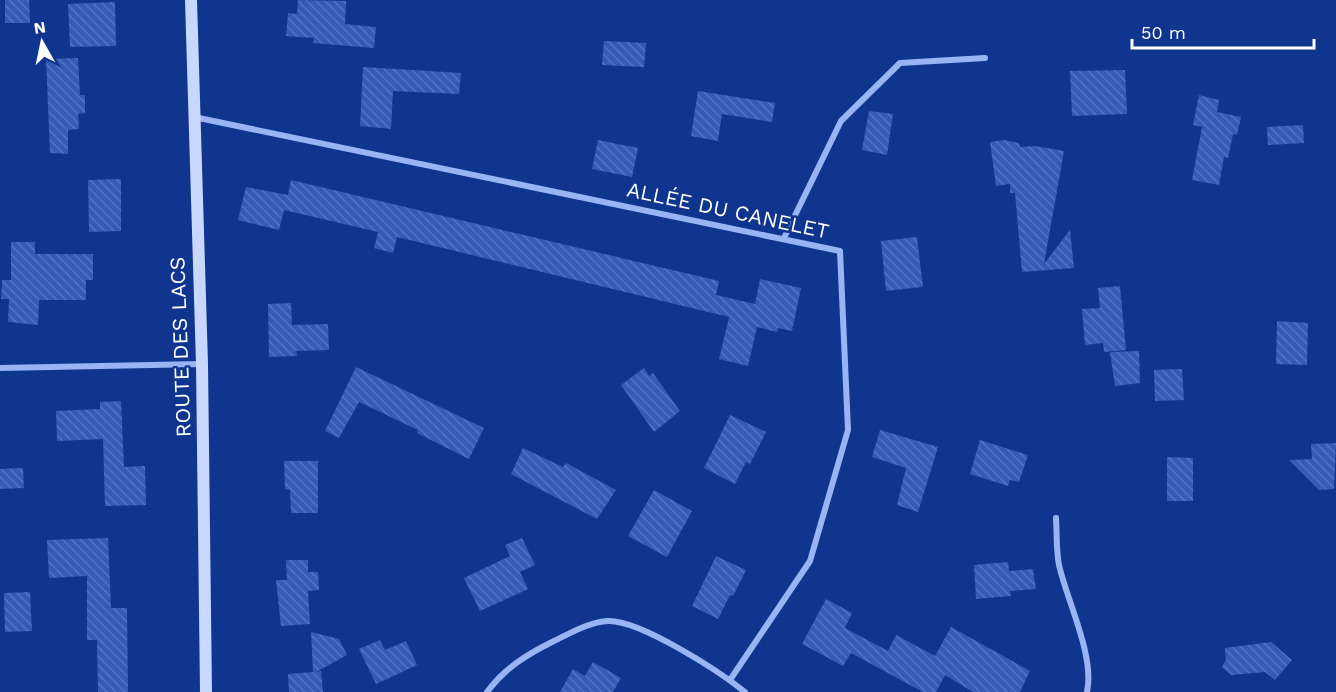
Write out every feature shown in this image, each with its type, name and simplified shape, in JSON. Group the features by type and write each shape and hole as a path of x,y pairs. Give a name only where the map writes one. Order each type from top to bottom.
{"main road":[{"name":"ROUTE DES LACS","path":"191,0 202,364 206,692"}],"street":[{"path":"784,238 841,121 900,63 985,58"},
{"name":"ALLÉE DU CANELET","path":"194,117 840,251 848,430 810,561 730,680"},
{"path":"0,368 202,364"},
{"path":"1056,518 1059,563 1085,658 1089,681 1087,692"},
{"path":"487,692 511,666 526,655 583,627 605,621 636,626 730,680 745,692"}],"building":[{"path":"5,0 29,0 30,23 5,23"},
{"path":"298,0 346,1 345,24 376,27 374,48 313,43 314,38 286,36 288,13 297,14"},
{"path":"115,2 116,46 70,47 68,4"},
{"path":"604,41 646,43 644,67 602,65"},
{"path":"78,58 80,95 85,95 85,113 78,114 79,129 68,130 68,154 50,153 46,59"},
{"path":"363,67 461,73 459,94 393,91 391,129 360,126"},
{"path":"1125,70 1127,114 1072,116 1070,71"},
{"path":"698,91 775,103 772,122 722,114 718,141 691,136"},
{"path":"1199,95 1219,100 1217,112 1241,117 1237,135 1233,134 1228,158 1224,157 1219,185 1192,180 1202,127 1193,125"},
{"path":"869,111 893,114 887,155 862,150"},
{"path":"1303,125 1304,143 1268,145 1267,127"},
{"path":"598,140 638,148 632,177 592,169"},
{"path":"1004,140 1019,143 1020,147 1035,146 1064,151 1044,264 1070,230 1074,268 1022,272 1015,193 1010,193 1010,184 996,186 990,142"},
{"path":"121,179 121,231 89,232 88,180"},
{"path":"291,180 719,281 716,295 755,304 760,279 801,288 792,331 778,328 777,332 757,327 748,366 719,359 729,317 397,237 393,253 374,248 378,232 284,210 279,230 238,220 246,187 288,195"},
{"path":"917,237 923,287 886,291 881,241"},
{"path":"11,242 35,242 35,254 93,254 93,280 86,280 86,300 39,300 38,325 8,322 9,299 1,299 2,280 11,280"},
{"path":"1120,286 1126,350 1104,352 1103,343 1085,345 1082,309 1100,308 1098,288"},
{"path":"291,303 292,325 328,324 329,350 296,351 297,356 269,357 268,304"},
{"path":"1277,321 1308,323 1307,365 1276,364"},
{"path":"1139,351 1140,383 1115,386 1110,352"},
{"path":"356,367 484,428 469,459 417,433 418,430 359,402 339,438 325,431"},
{"path":"644,368 649,376 653,373 680,411 654,432 621,385"},
{"path":"1182,369 1184,400 1155,401 1154,370"},
{"path":"121,401 124,467 145,466 146,505 105,506 103,439 57,441 56,411 100,409 100,402"},
{"path":"730,415 766,432 750,464 746,462 735,484 704,468"},
{"path":"880,430 938,447 918,512 897,505 906,468 872,457"},
{"path":"980,440 1028,455 1019,482 1010,480 1008,486 970,474"},
{"path":"1336,443 1334,489 1319,490 1289,460 1312,459 1311,444"},
{"path":"523,448 563,467 566,463 616,490 597,519 511,474"},
{"path":"1167,457 1193,458 1193,501 1167,501"},
{"path":"284,461 318,461 318,513 291,513 290,490 285,489"},
{"path":"23,468 24,488 0,489 0,469"},
{"path":"654,490 692,511 667,557 628,536"},
{"path":"108,538 111,608 127,608 128,692 98,692 97,640 87,640 87,576 49,578 47,540"},
{"path":"522,538 535,565 520,572 528,589 480,611 464,578 510,556 505,545"},
{"path":"716,556 746,570 718,619 692,606"},
{"path":"286,560 308,560 308,572 318,572 319,590 308,591 310,624 281,626 276,580 287,580"},
{"path":"1008,562 1009,571 1033,569 1036,589 1010,591 1011,596 976,599 974,565"},
{"path":"30,592 32,631 5,632 4,593"},
{"path":"826,599 852,613 845,628 888,651 896,635 935,656 951,627 1030,671 1020,692 973,692 945,675 936,692 923,692 851,653 843,666 802,644"},
{"path":"311,632 339,639 347,655 316,672 321,671 323,692 289,692 288,674 313,672"},
{"path":"380,640 385,650 406,641 417,665 376,684 359,649"},
{"path":"1271,642 1292,660 1275,680 1265,672 1231,675 1222,667 1226,660 1225,648"},
{"path":"593,662 621,678 613,692 560,692 573,669 585,676"}]}
